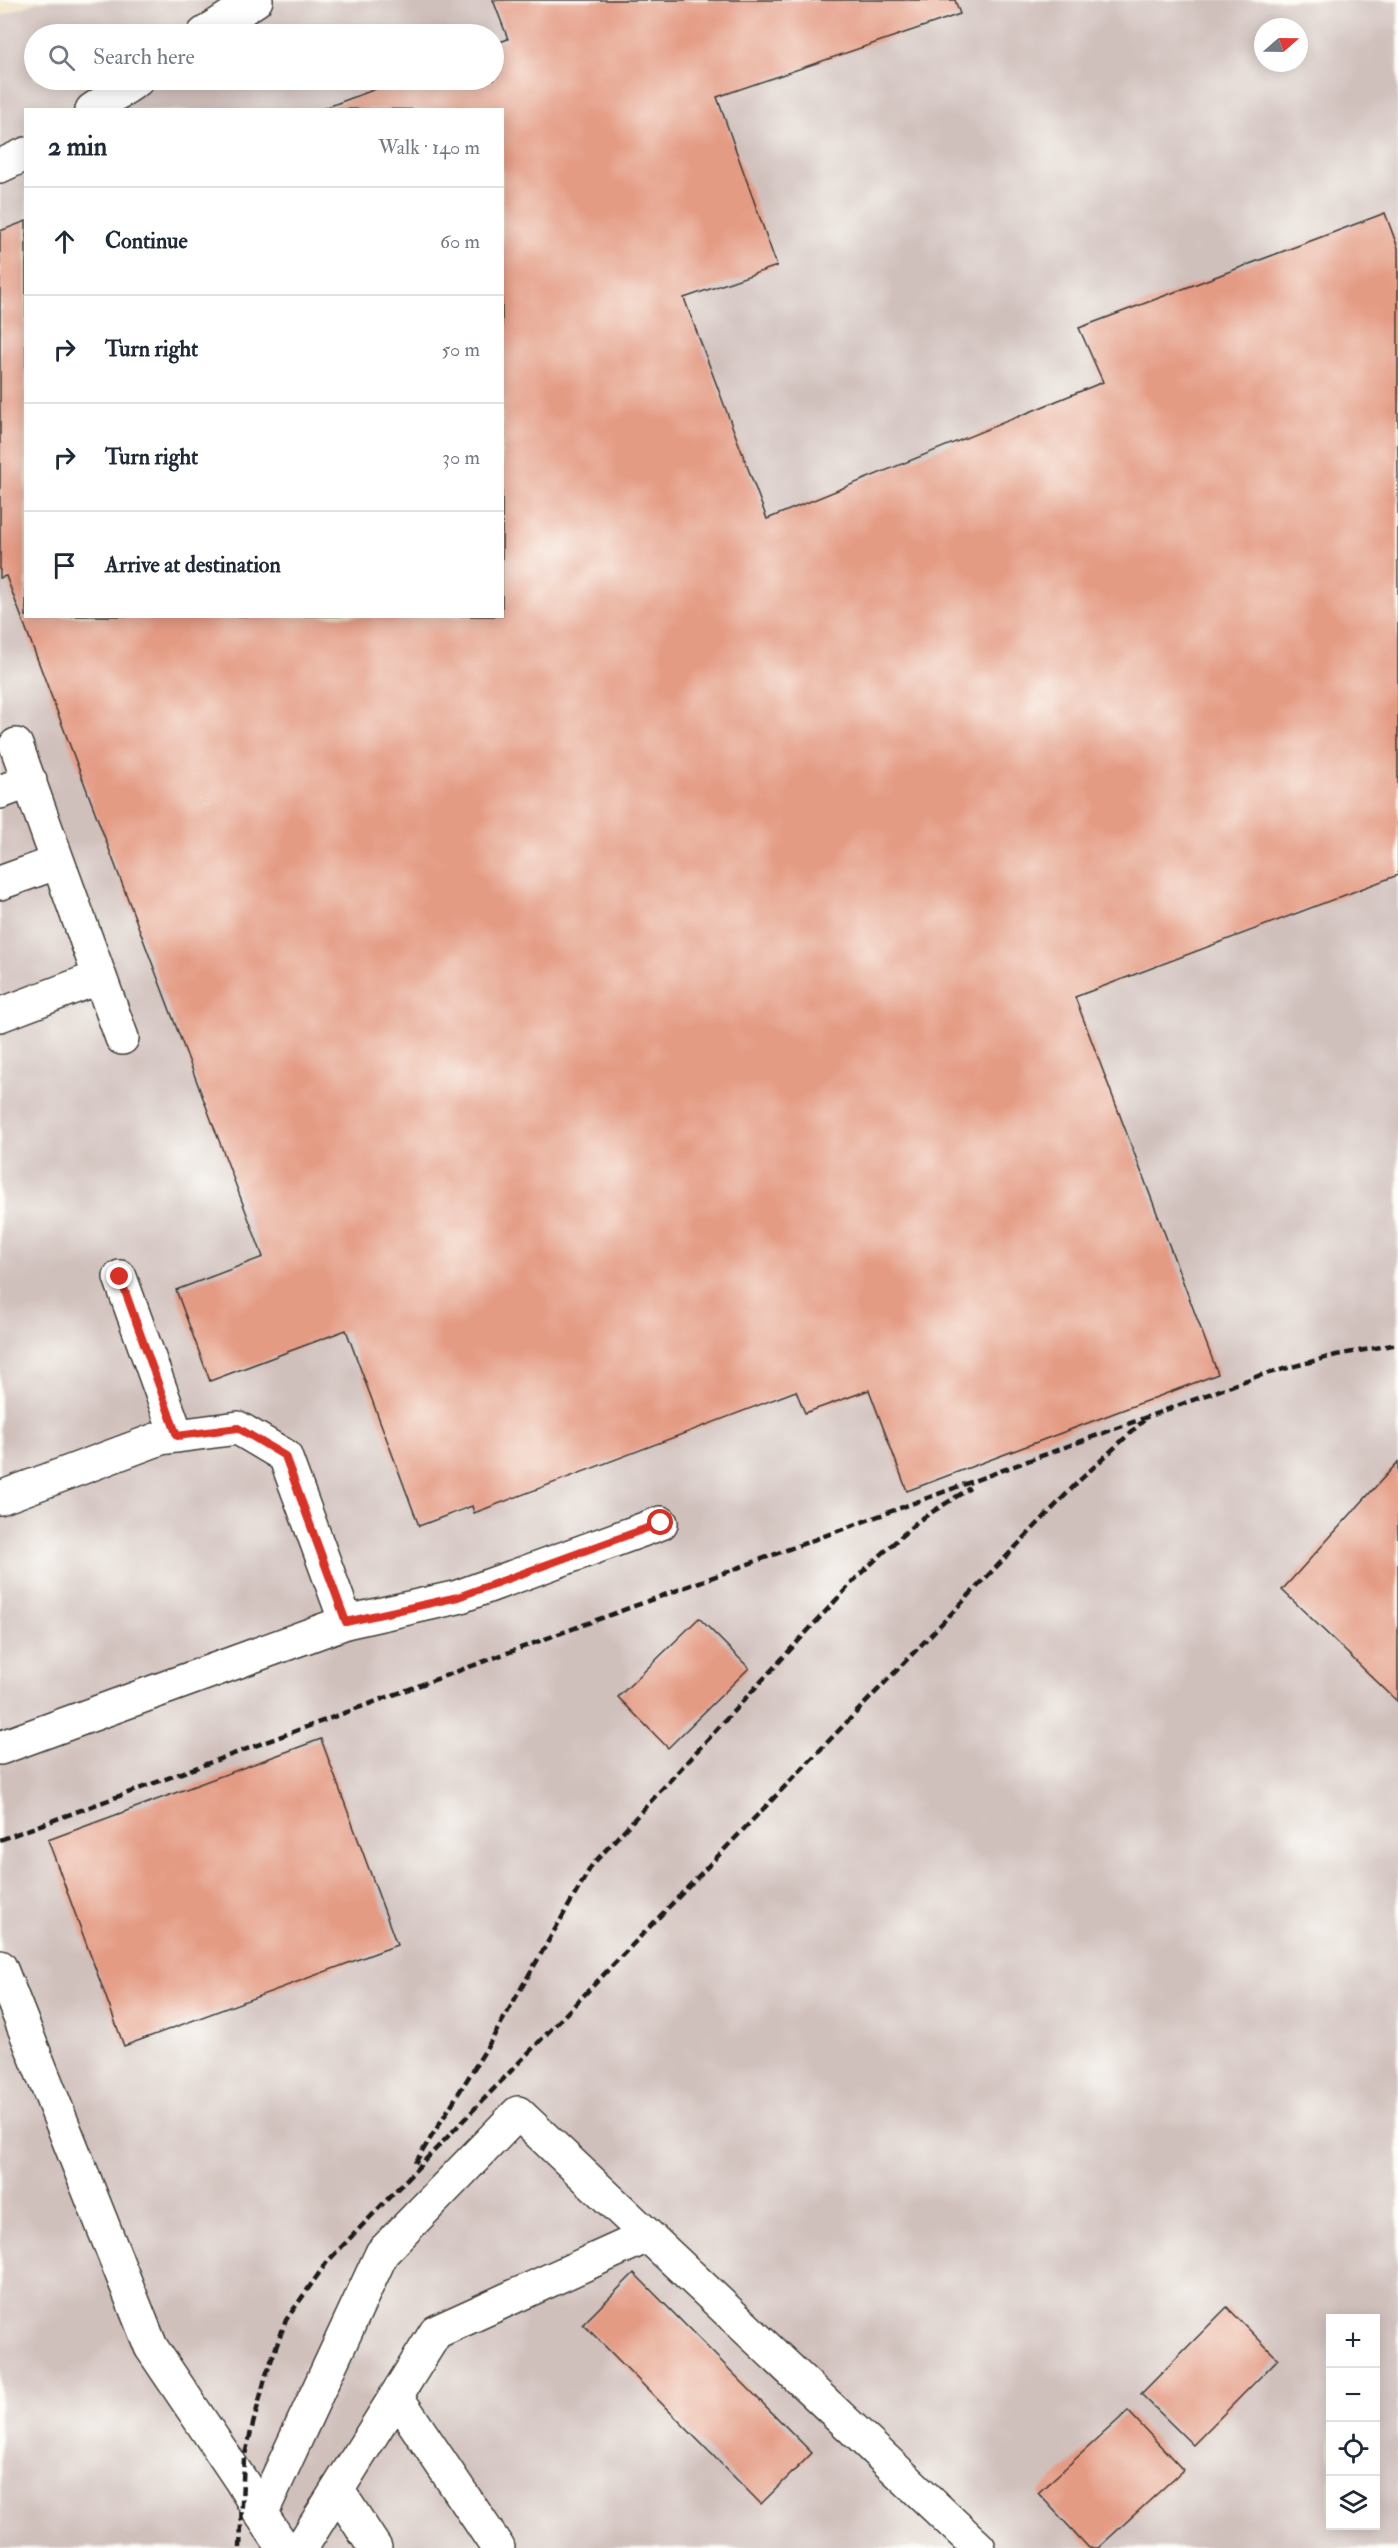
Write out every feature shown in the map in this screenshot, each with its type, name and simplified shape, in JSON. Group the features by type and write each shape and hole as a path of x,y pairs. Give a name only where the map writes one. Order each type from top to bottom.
{"lane":[{"path":"219,24 256,0"},
{"path":"95,108 122,90"},
{"path":"0,166 24,155"},
{"path":"16,745 15,787 58,862 123,1038"},
{"path":"0,884 58,862"},
{"path":"0,1015 100,977"},
{"path":"120,1277 177,1436"},
{"path":"0,1498 161,1438 238,1428 285,1456 346,1622"},
{"path":"0,1748 346,1622 458,1597 661,1523"},
{"path":"0,1967 151,2347 284,2548"},
{"path":"261,2514 382,2253 518,2113 978,2548"},
{"path":"301,2548 436,2332 647,2236"},
{"path":"396,2396 498,2548"},
{"path":"338,2491 375,2548"}],"shaded area":[{"path":"44,0 1398,0 1398,2548 0,2548 0,16"}],"building":[{"path":"493,0 955,0 960,14 717,97 777,266 684,298 767,519 1103,382 1079,328 1385,213 1398,248 1398,875 1075,997 1218,1374 907,1491 869,1390 805,1413 796,1391 474,1513 472,1506 419,1526 346,1330 210,1381 176,1290 263,1257 6,576 0,578 0,231 24,222 24,618 504,618 504,108 325,108 373,90 504,90 504,40 508,39"},
{"path":"1398,1462 1398,1702 1282,1590"},
{"path":"699,1618 749,1668 668,1748 618,1697"},
{"path":"321,1739 397,1945 124,2046 48,1840"},
{"path":"634,2273 812,2453 761,2504 583,2324"},
{"path":"1227,2307 1278,2359 1193,2445 1141,2394"},
{"path":"1128,2411 1183,2470 1098,2548 1089,2548 1038,2493"}],"railway":[{"path":"0,1840 1258,1376 1336,1355 1398,1344"},
{"path":"240,2548 244,2458 266,2375 286,2320 327,2262 1079,1481 1144,1420"},
{"path":"415,2163 488,2046 592,1865 860,1574 918,1521 970,1488"}],"route":[{"path":"120,1277 177,1436 238,1428 285,1456 346,1622 458,1597 661,1523"}]}
